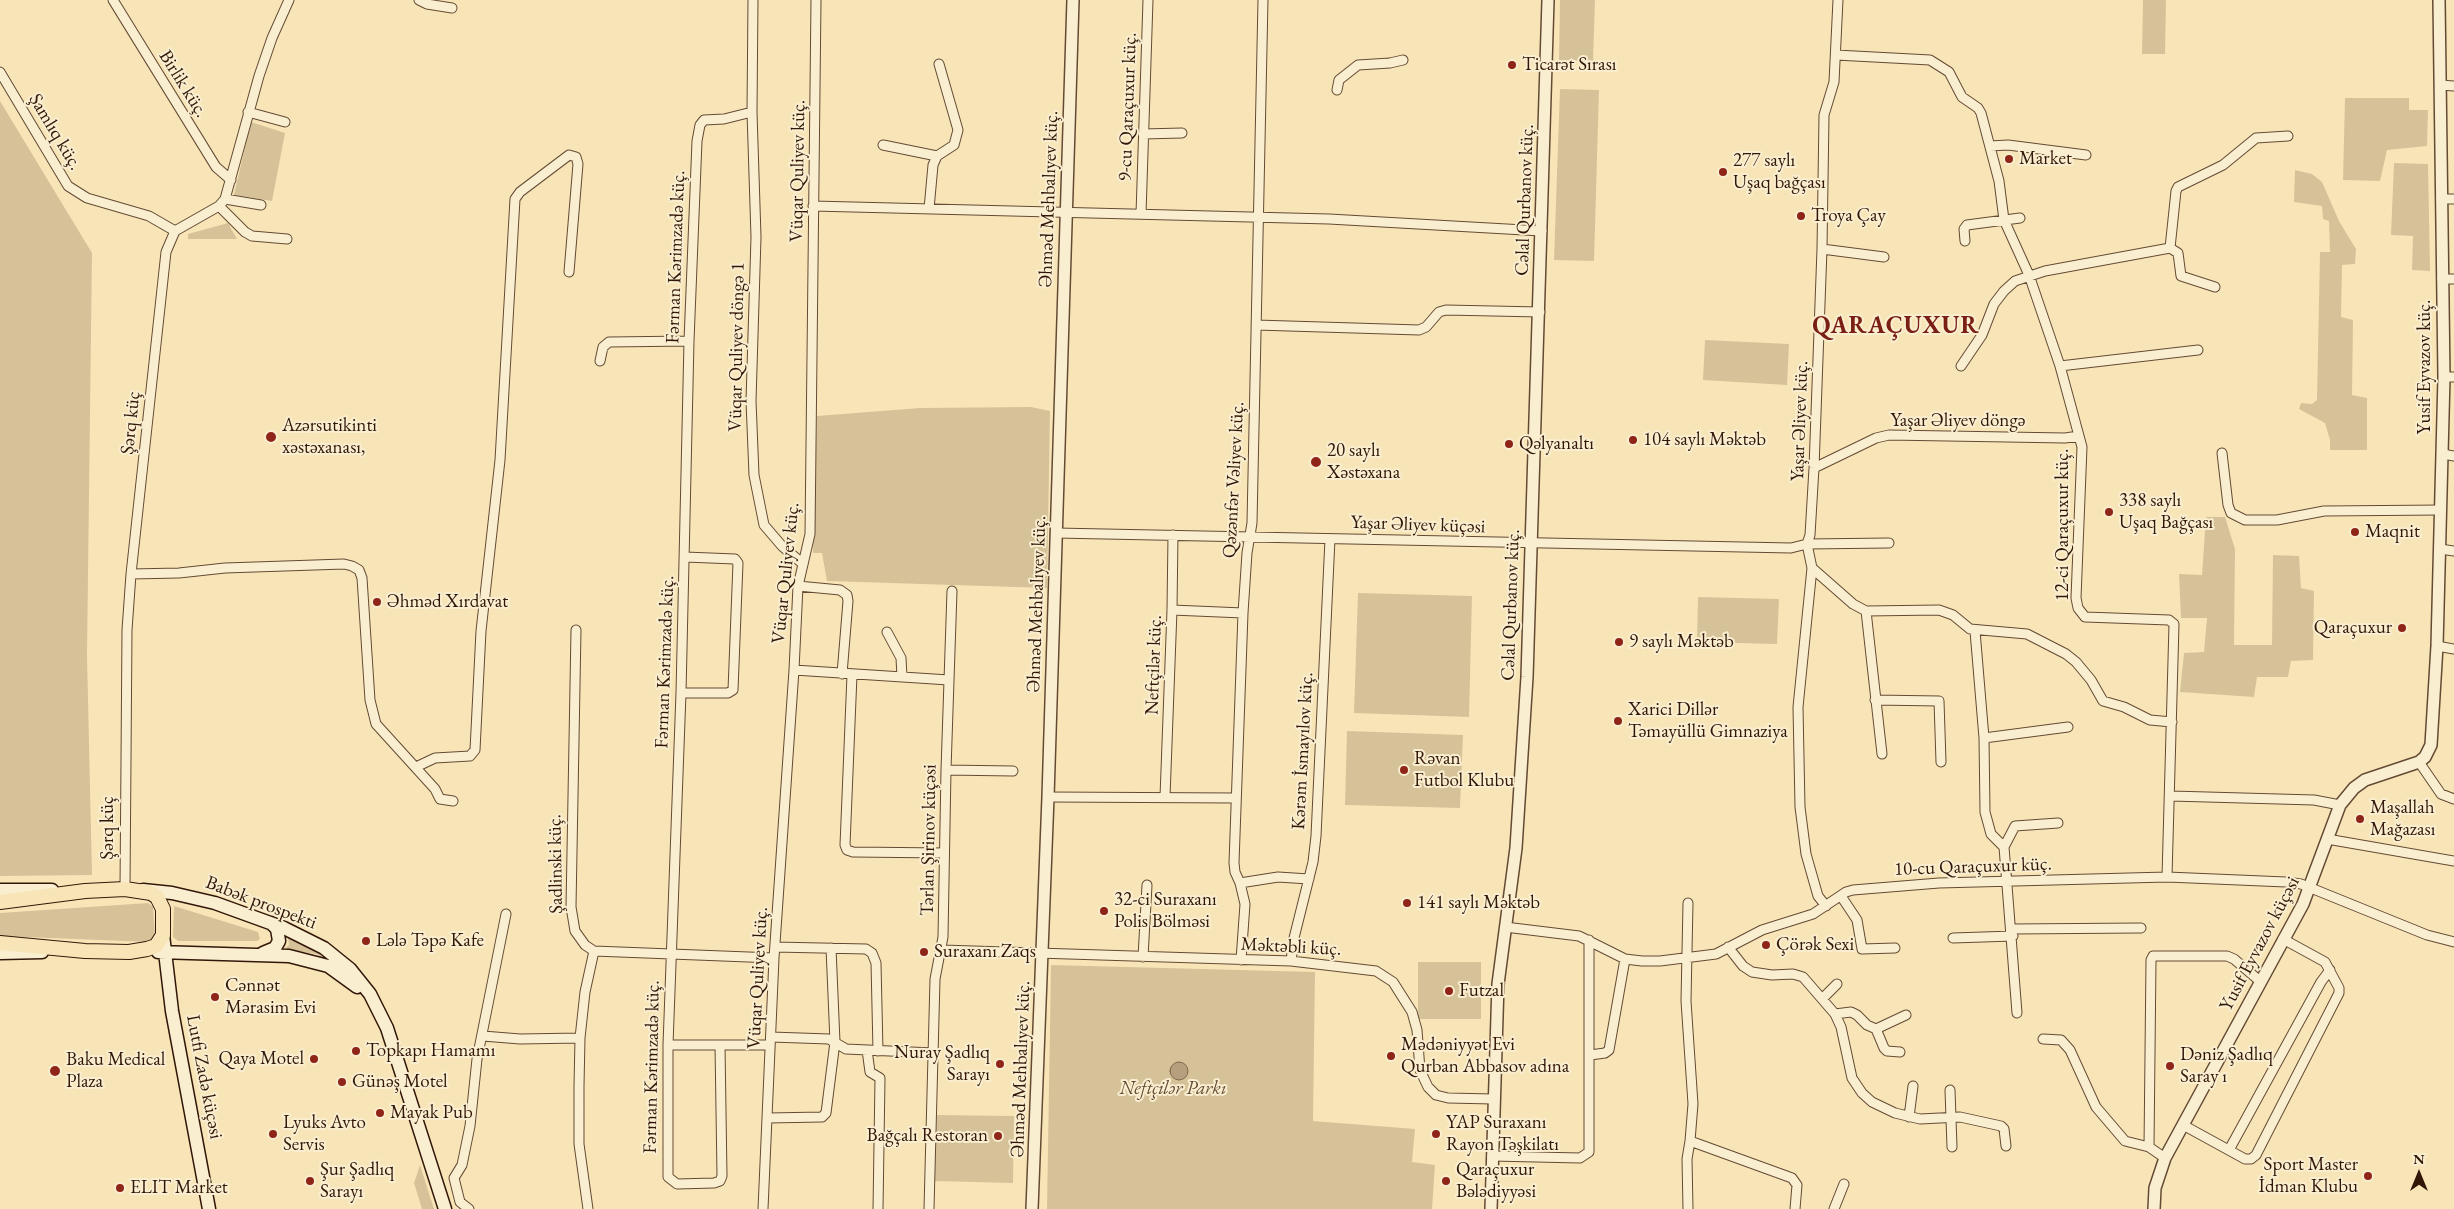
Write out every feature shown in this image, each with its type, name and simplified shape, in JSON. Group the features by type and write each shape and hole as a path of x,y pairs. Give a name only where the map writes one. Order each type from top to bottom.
{"main road":[{"name":"Babək prospekti","path":"129,952 156,946 163,935 161,902 151,893 130,889"},
{"name":"Babək prospekti","path":"0,890 130,889 183,895 271,923 310,940 340,960 357,976 380,1013"},
{"name":"Babək prospekti","path":"0,902 85,890"},
{"path":"262,954 275,948 279,941 277,928 271,923"},
{"name":"Lutfi Zadə küçəsi","path":"163,935 172,1011 209,1209"},
{"name":"Babək prospekti","path":"0,944 85,951"},
{"name":"Babək prospekti","path":"0,953 164,952 262,954 302,959 328,966 347,978 380,1013"},
{"path":"380,1013 394,1046 445,1209"}],"street":[{"name":"Birlik küç.","path":"113,0 216,167 232,180"},
{"path":"175,231 222,202 232,180 248,112 272,38 289,0"},
{"path":"419,0 427,4 452,8"},
{"path":"752,112 754,0"},
{"name":"Vüqar Quliyev küç.","path":"763,1209 774,958 798,586 810,534 816,0"},
{"name":"Əhməd Mehbalıyev küç.","path":"1032,1209 1043,954 1073,0"},
{"name":"9-cu Qaraçuxur küç.","path":"1141,214 1148,0"},
{"name":"Qəzənfər Vəliyev küç.","path":"1241,960 1244,904 1234,863 1243,613 1247,553 1250,537 1264,0"},
{"name":"Cəlal Qurbanov küç.","path":"1491,1209 1498,984 1516,848 1526,677 1540,312 1548,0"},
{"name":"Yaşar Əliyev küç.","path":"1807,544 1810,535 1814,468 1822,249 1824,115 1834,82 1838,0"},
{"name":"Yusif Eyvazov küç.","path":"2419,762 2428,753 2432,734 2441,510 2448,455 2448,279 2441,199 2439,0"},
{"name":"12-ci Qaraçuxur küç.","path":"1836,55 1915,57 1930,60 1949,72 1962,97 1978,108 1999,182 2004,220 2029,275 2060,366 2079,436 2082,476 2076,598 2078,608 2085,617 2168,620 2174,624 2171,796 2167,877"},
{"path":"1337,90 1339,80 1358,66 1403,60"},
{"path":"929,209 932,173 937,156 954,145 958,130 939,64"},
{"name":"Şamlıq küç.","path":"0,72 68,186 87,198 148,216 175,231"},
{"path":"2440,85 2454,86"},
{"path":"248,112 285,122"},
{"name":"Fərman Kərimzadə küç.","path":"720,1044 722,1176 720,1181 714,1183 677,1184 668,1177 668,1045 685,557 688,341 698,130 704,120 740,116 752,112"},
{"name":"Vüqar Quliyev döngə 1","path":"752,112 756,237 751,417 754,475 764,526 782,546 803,564"},
{"path":"1143,134 1182,134"},
{"path":"2170,248 2178,187 2223,165 2256,138 2288,136"},
{"path":"883,145 937,156"},
{"path":"1990,146 2008,145 2086,155"},
{"path":"416,767 436,758 470,756 475,750 481,631 500,460 515,199 520,192 569,155 576,158 578,164 569,272"},
{"path":"2441,199 2454,199"},
{"path":"222,202 261,205"},
{"path":"222,202 244,232 252,236 287,239"},
{"path":"813,206 1258,217 1542,231"},
{"path":"1965,241 1964,229 1967,225 2020,218"},
{"name":"Şərq küç","path":"130,889 126,656 131,574 163,270 168,245 175,231"},
{"path":"1960,366 1982,335 1994,304 2015,281 2029,275 2170,248 2178,253 2181,276 2215,287"},
{"path":"1822,249 1884,256"},
{"path":"1256,325 1419,330 1426,327 1439,312 1446,310 1540,312"},
{"path":"600,361 603,347 610,342 688,341"},
{"path":"2060,366 2198,350"},
{"name":"Yaşar Əliyev döngə","path":"1814,468 1876,438 1889,435 2065,438 2079,436"},
{"path":"2222,453 2228,506 2231,513 2244,520 2277,520 2324,511 2441,510"},
{"name":"Yaşar Əliyev küçəsi","path":"1056,533 1791,548 1807,544 1889,542"},
{"name":"Neftçilər küç.","path":"1165,797 1173,535"},
{"name":"Kərəm İsmayılov küç.","path":"1291,961 1297,920 1309,879 1316,836 1330,539"},
{"path":"1807,544 1812,568 1798,707 1800,807 1806,854 1818,896 1826,906"},
{"path":"2440,549 2454,551"},
{"path":"681,693 728,693 733,690 738,563 735,559 685,557"},
{"path":"131,574 179,573 225,568 344,564 359,570 362,578 373,714 376,724 435,789 440,799 453,801"},
{"path":"1812,568 1853,604 1866,611 1939,610 1953,615 1970,629 2027,634 2066,654 2076,662 2087,674 2103,701 2124,707 2150,720 2172,722"},
{"path":"798,586 840,590 847,596 842,674"},
{"name":"Tərlan Şirinov küçəsi","path":"929,1209 935,978 942,950 952,591"},
{"path":"1172,610 1243,613"},
{"path":"1866,611 1882,754"},
{"name":"Şadlinski küç.","path":"576,630 571,906 576,931 585,945 594,951"},
{"path":"1975,630 1984,738 1987,825 1991,834 2004,847"},
{"path":"887,632 901,658 902,677"},
{"path":"2437,646 2454,649"},
{"path":"794,670 949,680"},
{"path":"852,674 844,845 847,850 853,852 944,853"},
{"path":"1875,700 1939,701 1941,762"},
{"path":"1984,738 2068,727"},
{"path":"2419,762 2441,794 2454,799"},
{"name":"Yusif Eyvazov küçəsi","path":"2154,1209 2155,1188 2165,1158 2311,887 2340,805 2354,788 2365,780 2419,762"},
{"path":"946,770 1013,771"},
{"path":"2171,796 2314,800 2340,805"},
{"path":"1048,797 1236,798"},
{"path":"2018,1013 2004,847 2015,826 2058,823"},
{"path":"2327,839 2454,861"},
{"path":"1240,883 1278,877 1309,879"},
{"name":"10-cu Qaraçuxur küç.","path":"1505,927 1579,936 1625,959 1642,962 1716,954 1762,930 1799,920 1853,890 1906,884 2167,877 2286,882 2311,887 2427,935 2454,942"},
{"path":"1143,957 1147,884"},
{"path":"1841,896 1857,920 1862,949 1895,948"},
{"path":"1688,903 1686,1001 1694,1104 1687,1159 1688,1209"},
{"path":"469,1209 460,1202 454,1178 462,1165 470,1126 473,1084 506,914"},
{"path":"1953,938 2012,932 2141,928"},
{"path":"2183,1125 2245,1159 2251,1159 2256,1155 2339,993 2339,988 2330,970 2317,957 2283,939"},
{"path":"1492,1156 1580,1158 1589,1152 1589,940"},
{"path":"775,947 866,949 875,956 878,1051"},
{"path":"1728,947 1743,966 1752,972 1772,975 1794,974 1803,977 1835,1014 1850,1071 1862,1093 1882,1108 1920,1119 1949,1116 2001,1126 2004,1129 2006,1146"},
{"path":"768,1118 822,1117 826,1113 835,1042 831,948"},
{"name":"Məktəbli küç.","path":"942,950 1291,961 1353,966 1376,971 1385,975 1400,991 1412,1012 1417,1030 1420,1070 1428,1087 1436,1095 1448,1098 1493,1099"},
{"path":"588,1209 579,1144 580,1038 585,992 594,951 774,958"},
{"path":"2149,1147 2151,960 2153,956 2227,956 2234,959 2261,982"},
{"path":"1590,1055 1605,1053 1609,1050 1625,959"},
{"path":"2229,1150 2321,982 2330,970"},
{"path":"1822,999 1837,984"},
{"path":"1835,1014 1851,1012 1857,1015 1867,1026 1876,1029 1906,1015"},
{"path":"1876,1029 1887,1051 1900,1052"},
{"path":"483,1036 520,1039 580,1038"},
{"path":"668,1045 820,1038 835,1042 846,1049 933,1053"},
{"path":"2043,1039 2061,1040 2070,1050 2096,1106 2125,1141 2149,1147 2165,1158"},
{"path":"867,1050 870,1072 880,1078 878,1209"},
{"path":"1909,1117 1913,1086"},
{"path":"1950,1090 1949,1116 1952,1146"},
{"path":"1690,1141 1792,1178 1797,1185 1795,1209"},
{"path":"1834,1209 1844,1184"},
{"path":"440,1195 458,1190"}],"green space":[{"path":"1560,0 1595,0 1593,61 1559,60"},
{"path":"2143,0 2166,0 2165,54 2142,54"},
{"path":"1560,89 1599,90 1594,261 1554,260"},
{"path":"2345,98 2409,98 2409,110 2428,110 2427,146 2387,150 2380,181 2343,180"},
{"path":"0,101 92,253 87,655 92,875 0,876"},
{"path":"251,122 285,133 272,201 234,195"},
{"path":"2394,163 2428,164 2430,271 2412,270 2413,236 2391,235"},
{"path":"2295,170 2312,174 2322,182 2339,221 2356,249 2355,264 2342,265 2341,317 2353,320 2352,395 2367,398 2367,450 2330,450 2330,440 2325,423 2299,409 2301,403 2312,404 2317,400 2320,252 2330,252 2329,221 2323,219 2322,206 2294,202"},
{"path":"228,223 237,239 188,239 188,234"},
{"path":"1705,340 1789,344 1787,385 1703,380"},
{"path":"1031,407 1050,411 1047,588 827,581 822,553 813,553 817,416 920,408"},
{"path":"2206,517 2225,517 2235,549 2234,645 2272,645 2273,555 2299,556 2301,588 2314,591 2313,660 2291,661 2288,677 2257,677 2254,697 2180,692 2184,653 2204,652 2207,618 2181,618 2179,574 2202,575"},
{"path":"1358,593 1472,596 1469,717 1354,713"},
{"path":"1698,597 1779,599 1777,644 1697,642"},
{"name":"Rəvan Futbol Klubu","path":"1347,731 1463,735 1460,808 1345,805"},
{"path":"148,903 153,907 155,936 149,942 0,936 0,913"},
{"path":"174,906 258,932 260,939 257,941 178,941 173,937"},
{"path":"288,937 312,948 341,968 316,954 284,949 289,945"},
{"name":"Futzal","path":"1418,962 1481,962 1481,1019 1418,1019"},
{"name":"Neftçilər Parkı","path":"1051,965 1315,972 1313,1121 1415,1129 1412,1162 1435,1165 1432,1209 1047,1209"},
{"path":"937,1115 1014,1116 1013,1183 934,1181"},
{"path":"420,1165 434,1209 422,1209 414,1183"}],"shaded area":[{"path":"1179,1062 1185,1065 1188,1071 1185,1077 1179,1080 1173,1077 1170,1071 1173,1065"}],"place":[{"name":"Ticarət Sırası","path":"1512,65"},
{"name":"Market","path":"2009,159"},
{"name":"277 saylı Uşaq bağçası","path":"1723,172"},
{"name":"Troya Çay","path":"1801,216"},
{"name":"Azərsutikinti xəstəxanası,","path":"271,437"},
{"name":"104 saylı Məktəb","path":"1633,440"},
{"name":"Qəlyanaltı","path":"1509,444"},
{"name":"20 saylı Xəstəxana","path":"1316,462"},
{"name":"338 saylı Uşaq Bağçası","path":"2109,512"},
{"name":"Maqnit","path":"2355,532"},
{"name":"Əhməd Xırdavat","path":"377,602"},
{"name":"Qaraçuxur","path":"2402,628"},
{"name":"9 saylı Məktəb","path":"1619,642"},
{"name":"Xarici Dillər Təmayüllü Gimnaziya","path":"1618,721"},
{"name":"Rəvan Futbol Klubu","path":"1404,770"},
{"name":"Maşallah Mağazası","path":"2360,819"},
{"name":"141 saylı Məktəb","path":"1407,903"},
{"name":"32-ci Suraxanı Polis Bölməsi","path":"1104,911"},
{"name":"Lələ Təpə Kafe","path":"366,941"},
{"name":"Çörək Sexi","path":"1766,945"},
{"name":"Suraxanı Zaqs","path":"924,952"},
{"name":"Futzal","path":"1449,991"},
{"name":"Cənnət Mərasim Evi","path":"215,997"},
{"name":"Topkapı Hamamı","path":"356,1051"},
{"name":"Mədəniyyət Evi Qurban Abbasov adına","path":"1391,1056"},
{"name":"Qaya Motel","path":"314,1059"},
{"name":"Nuray Şadlıq Sarayı","path":"1000,1064"},
{"name":"Dəniz Şadlıq Saray ı","path":"2170,1066"},
{"name":"Baku Medical Plaza","path":"55,1071"},
{"name":"Günəş Motel","path":"342,1082"},
{"name":"Mayak Pub","path":"380,1113"},
{"name":"Lyuks Avto Servis","path":"273,1134"},
{"name":"YAP Suraxanı Rayon Təşkilatı","path":"1436,1134"},
{"name":"Bağçalı Restoran","path":"998,1136"},
{"name":"Sport Master İdman Klubu","path":"2368,1176"},
{"name":"Şur Şadlıq Sarayı","path":"310,1181"},
{"name":"Qaraçuxur Bələdiyyəsi","path":"1446,1181"},
{"name":"ELIT Market","path":"120,1188"}],"district":[{"name":"QARAÇUXUR","path":"1896,326"}]}
